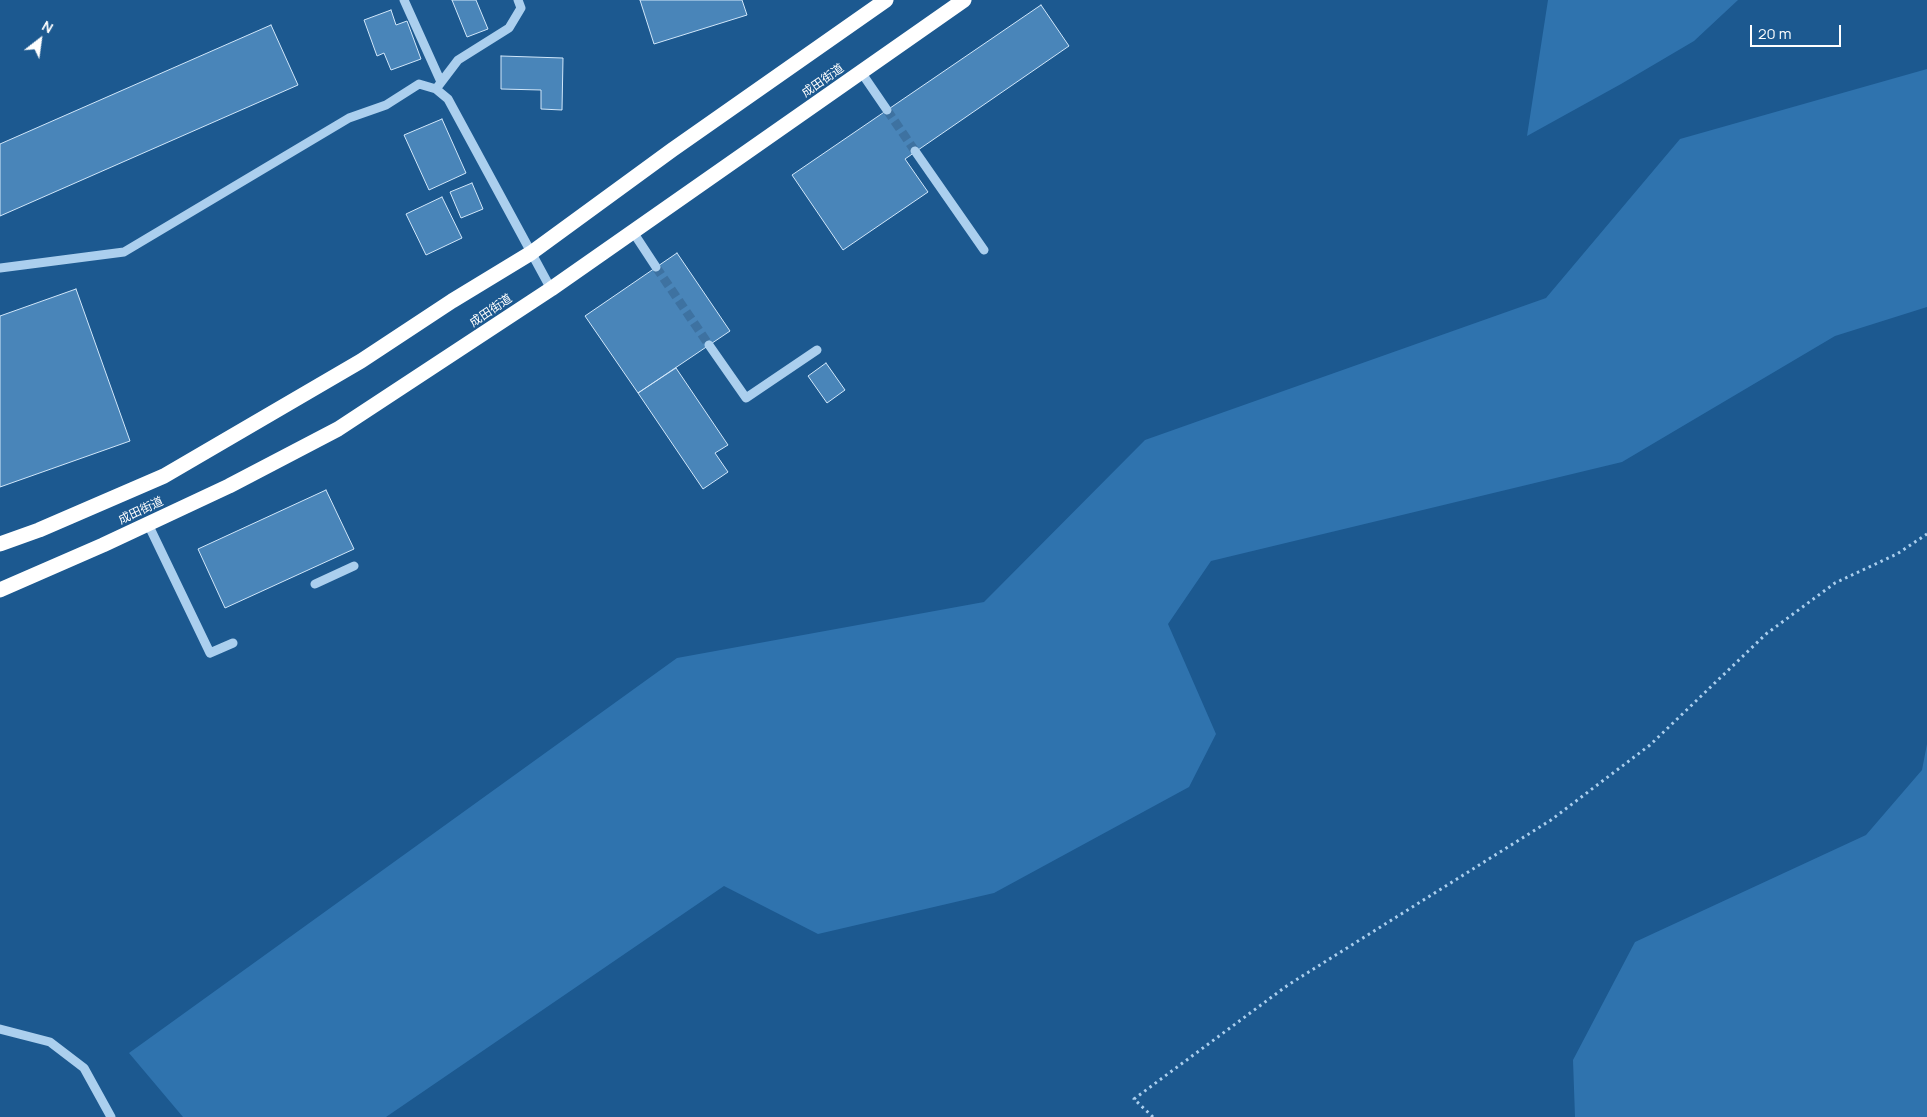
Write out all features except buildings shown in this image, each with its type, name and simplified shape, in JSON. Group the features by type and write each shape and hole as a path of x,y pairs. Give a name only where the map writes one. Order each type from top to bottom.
{"highway":[{"name":"成田街道","path":"0,544 39,530 164,476 361,361 452,301 531,253 672,150 886,0"},
{"name":"成田街道","path":"0,590 229,486 338,429 551,289 964,0"}],"street":[{"path":"404,0 438,86 448,99 551,289"},
{"path":"438,86 458,60 509,28 521,8 518,0"},
{"path":"861,72 887,110"},
{"path":"0,268 124,252 349,118 386,105 419,84 438,86"},
{"path":"916,152 984,250"},
{"path":"632,232 656,267"},
{"path":"709,345 746,398 816,350"},
{"path":"148,524 210,653 233,642"},
{"path":"315,584 354,566"},
{"path":"0,1029 50,1042 84,1068 111,1117"}],"path":[{"path":"1153,1117 1134,1100 1288,985 1551,820 1650,745 1766,634 1835,583 1898,554 1927,534"}],"shaded area":[{"path":"1548,0 1738,0 1694,41 1527,136"},
{"path":"1927,69 1927,307 1835,336 1622,462 1211,561 1168,624 1216,734 1189,787 994,893 818,934 724,886 386,1117 183,1117 129,1053 677,658 984,602 1145,440 1546,298 1680,139"},
{"path":"1927,744 1927,1117 1575,1117 1573,1060 1635,942 1866,835 1922,770"}],"tunnel":[{"path":"887,110 915,151"},
{"path":"656,267 709,345"}]}
